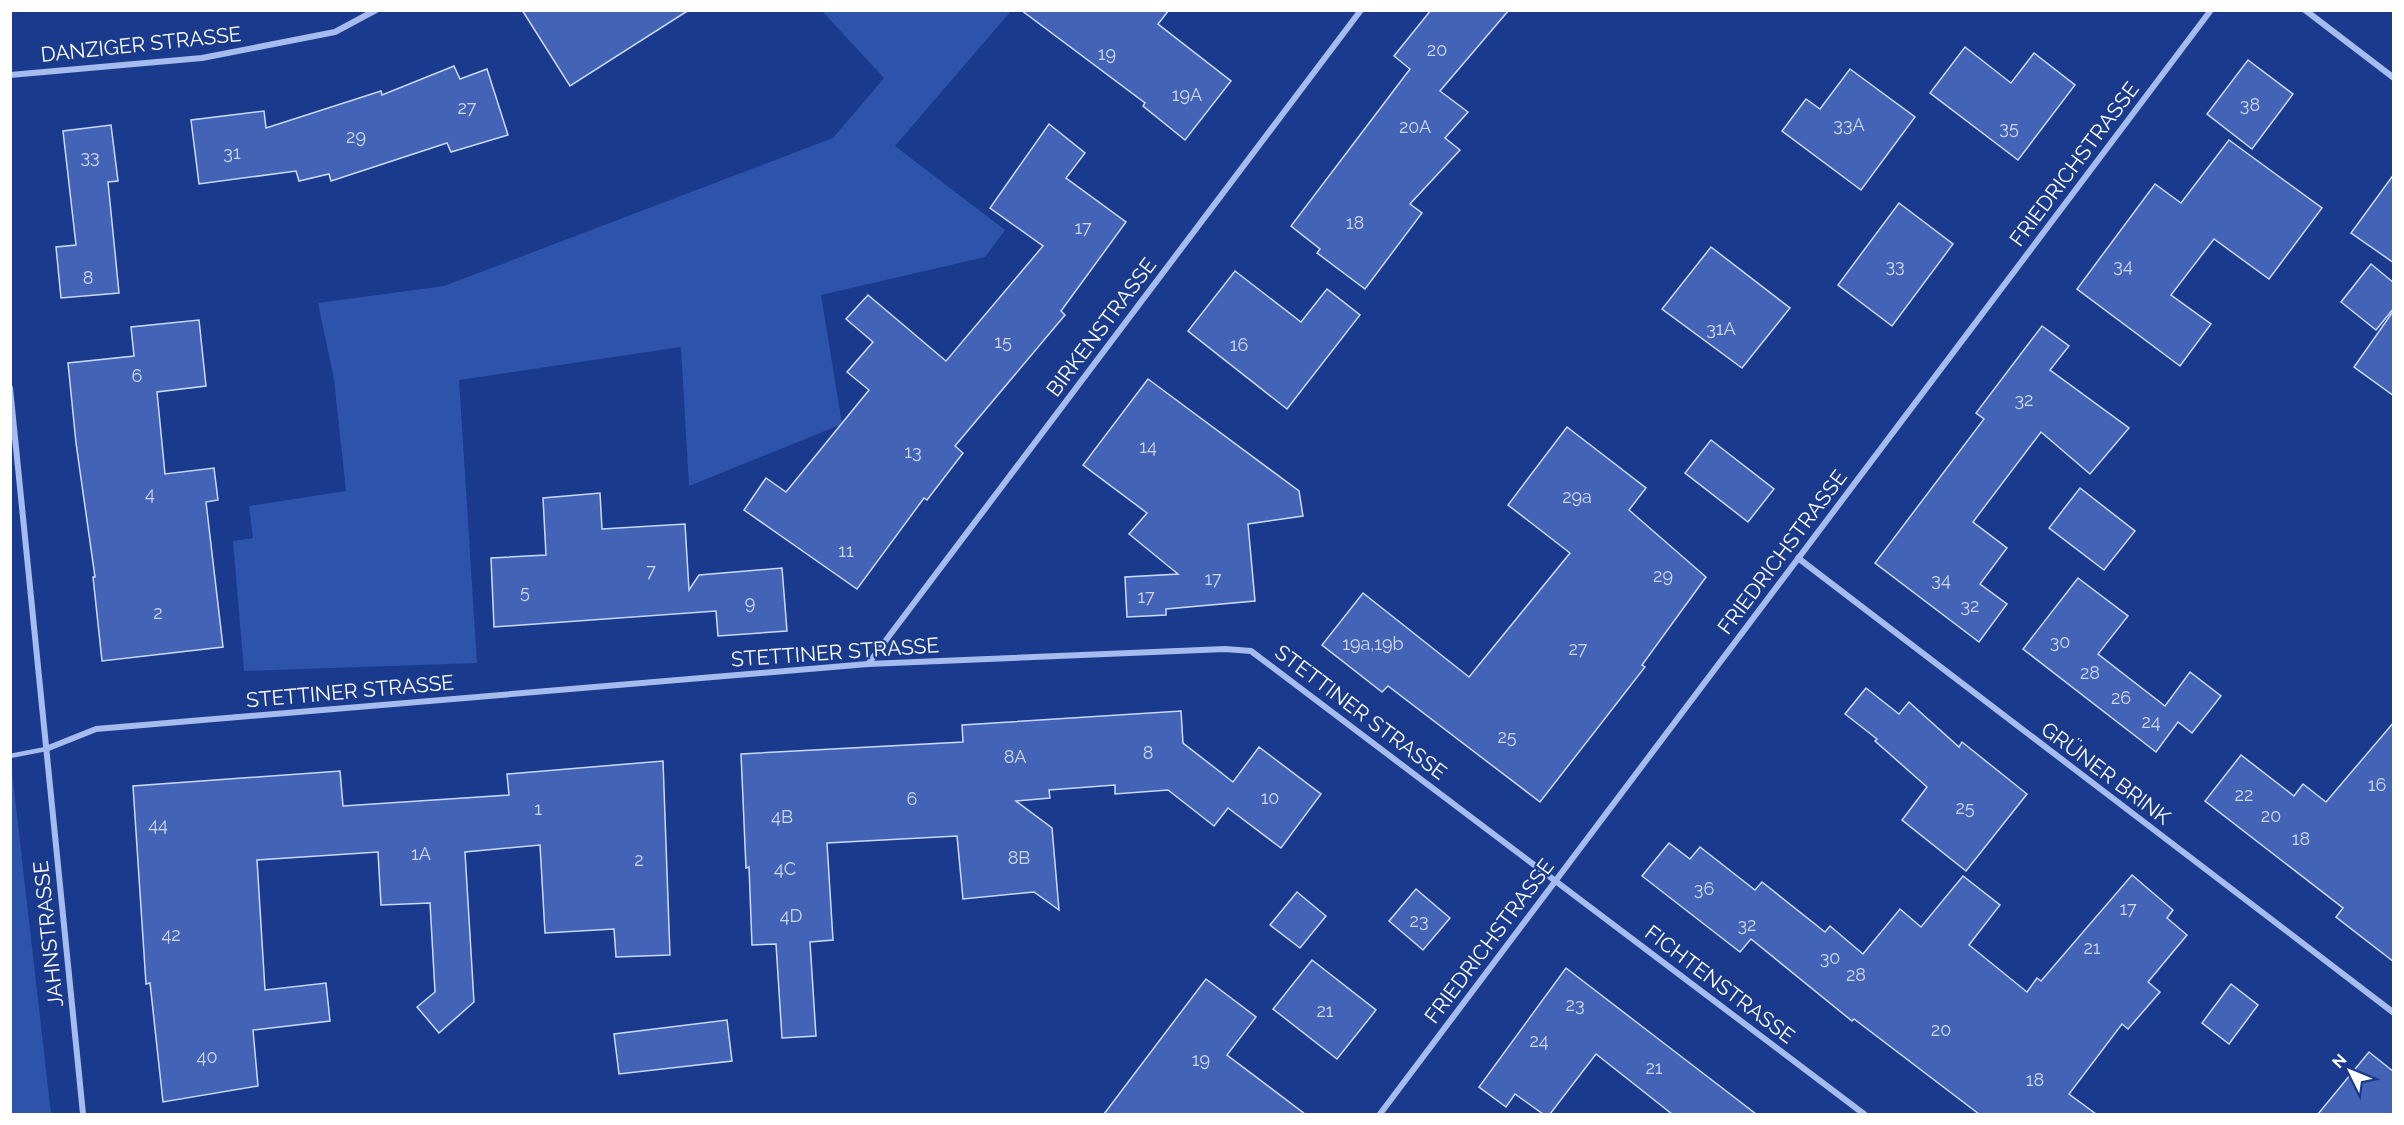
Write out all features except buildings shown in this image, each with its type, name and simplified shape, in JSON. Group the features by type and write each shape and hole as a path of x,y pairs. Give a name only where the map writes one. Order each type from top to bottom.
{"street":[{"name":"DANZIGER STRASSE","path":"10,75 202,58 335,32 376,10"},
{"name":"BIRKENSTRASSE","path":"868,664 1361,10"},
{"name":"FRIEDRICHSTRASSE","path":"1380,1114 2211,10"},
{"path":"2305,10 2394,78"},
{"name":"JAHNSTRASSE","path":"10,388 83,1114"},
{"name":"GRÜNER BRINK","path":"1798,558 2394,1013"},
{"name":"STETTINER STRASSE","path":"46,749 96,729 868,664 1225,649 1251,651 1556,879"},
{"name":"FICHTENSTRASSE","path":"1556,879 1864,1114"}],"lane":[{"path":"10,756 46,749"}],"shaded area":[{"path":"822,11 1011,11 895,146 1005,230 985,257 821,295 842,424 689,486 681,347 459,380 477,663 244,671 233,541 253,538 249,506 346,491 334,379 318,303 444,286 833,138 884,78"},
{"path":"10,754 51,1114 11,1114"}]}
